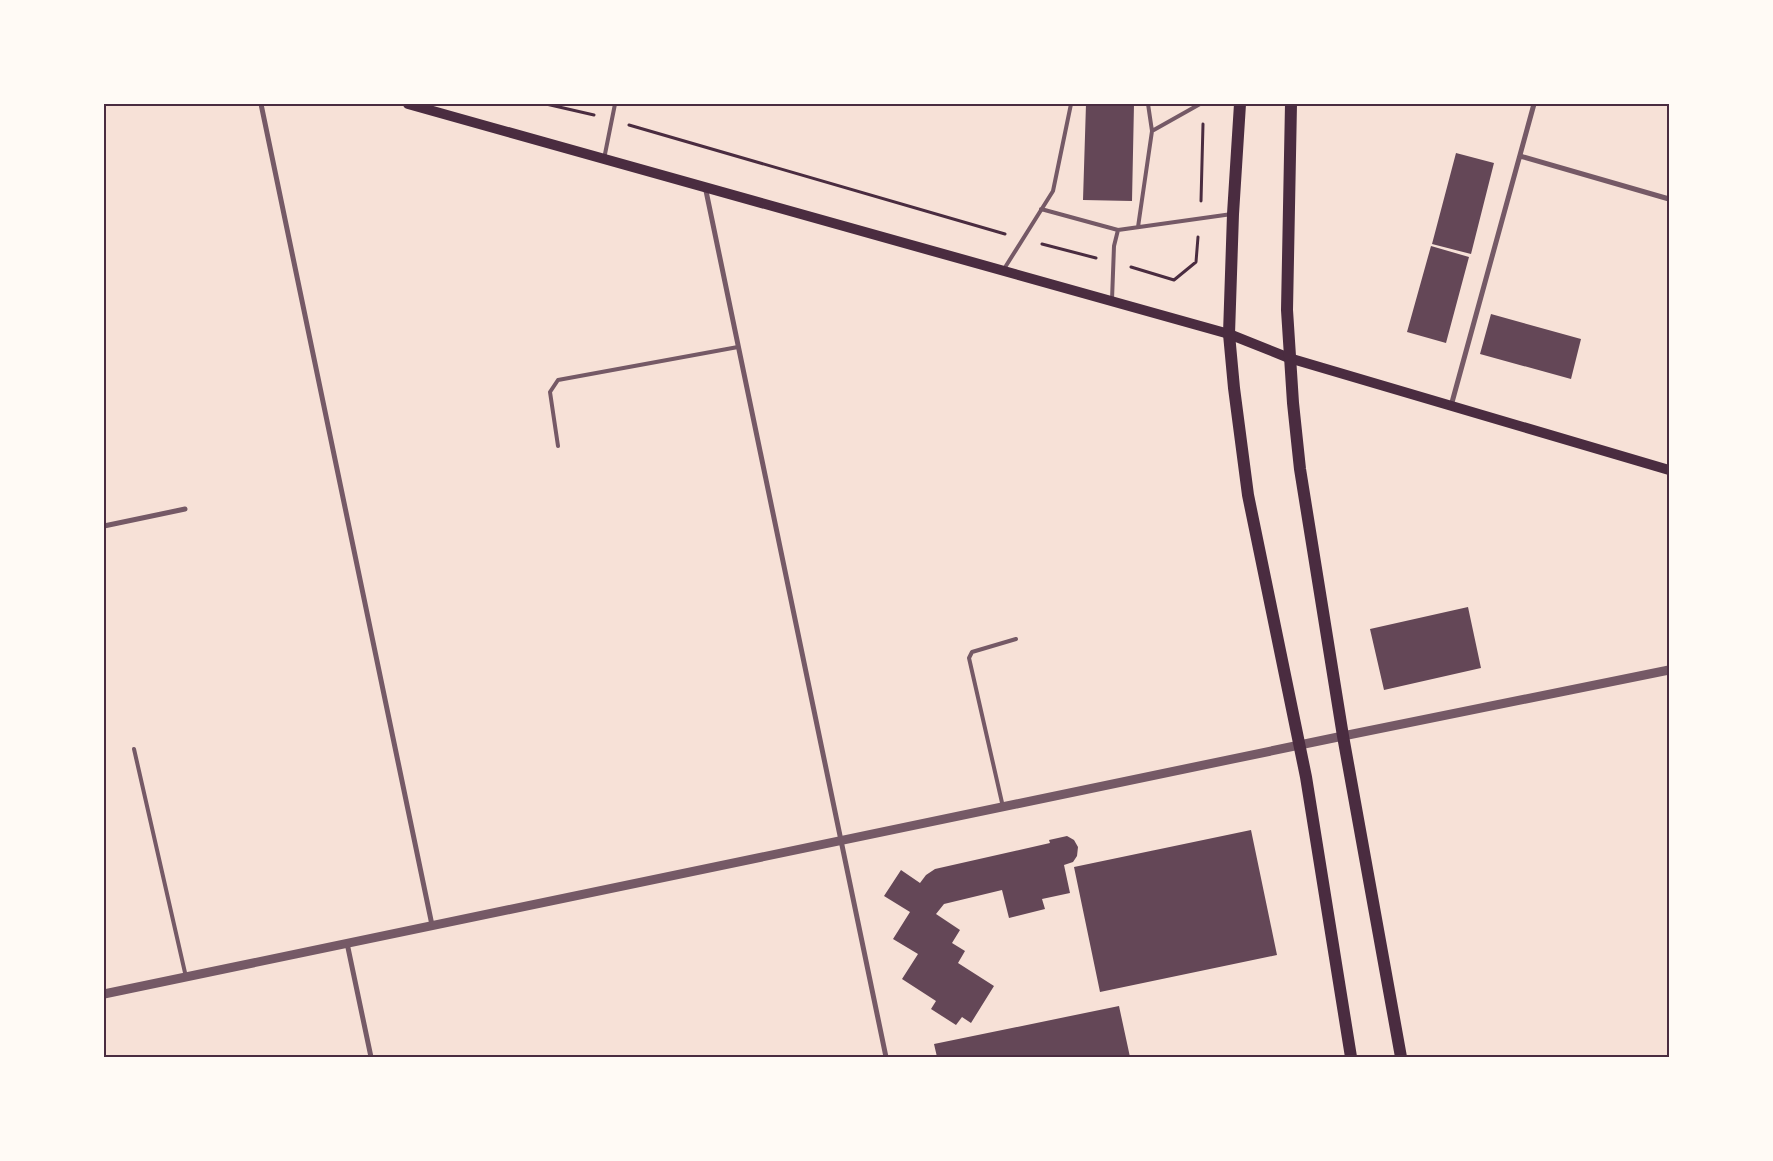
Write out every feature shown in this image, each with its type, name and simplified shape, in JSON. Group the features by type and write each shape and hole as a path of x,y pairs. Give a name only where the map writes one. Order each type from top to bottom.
{"main road":[{"path":"408,104 1004,269 1229,334 1289,358 1669,470"},
{"path":"1240,104 1232,214 1229,334 1248,495 1299,746 1351,1057"},
{"path":"1291,104 1287,240 1289,358 1300,469 1343,736 1400,1057"}],"street":[{"path":"261,104 432,925"},
{"path":"1451,406 1534,104"},
{"path":"1520,156 1669,199"},
{"path":"705,186 886,1057"},
{"path":"104,526 185,510"},
{"path":"104,994 840,840 1669,670"},
{"path":"347,943 371,1057"}],"lane":[{"path":"604,159 610,120 615,104"},
{"path":"1004,269 1052,190 1071,104"},
{"path":"1138,227 1152,132 1148,104"},
{"path":"1152,132 1200,104"},
{"path":"1042,209 1118,230 1232,214"},
{"path":"1112,301 1114,246 1118,230"},
{"path":"558,446 550,392 558,380 738,347"},
{"path":"1003,807 969,658 972,652 1016,638"},
{"path":"134,749 186,977"}],"path":[{"path":"546,104 610,120 1023,239 1114,262 1174,280 1196,262 1200,217 1203,123"}],"building":[{"path":"1086,104 1134,104 1132,201 1083,200"},
{"path":"1456,153 1494,163 1471,254 1432,244"},
{"path":"1431,246 1469,257 1446,343 1407,332"},
{"path":"1491,314 1581,339 1571,379 1480,354"},
{"path":"1468,607 1481,668 1384,690 1370,629"},
{"path":"1251,830 1277,955 1100,992 1074,867"},
{"path":"1067,836 1074,840 1078,847 1077,856 1073,862 1064,865 1070,893 1042,899 1045,909 1009,918 1002,890 944,904 936,914 960,930 952,943 965,951 958,963 994,986 971,1023 962,1017 956,1025 931,1009 936,1001 902,979 918,954 893,939 910,912 884,896 901,870 920,883 926,875 935,869 1050,843 1049,840"},
{"path":"1119,1006 1130,1057 937,1057 934,1044"}]}
